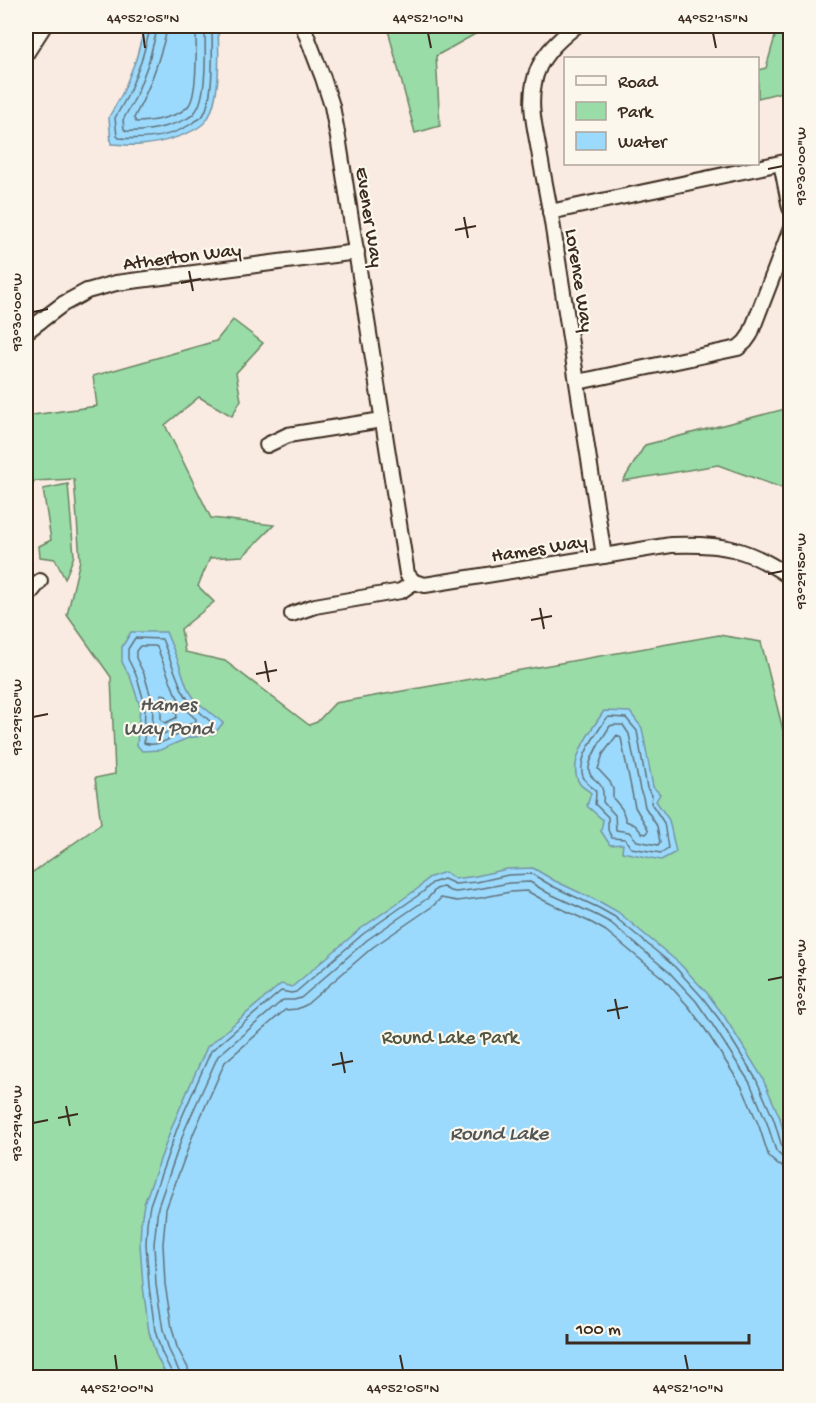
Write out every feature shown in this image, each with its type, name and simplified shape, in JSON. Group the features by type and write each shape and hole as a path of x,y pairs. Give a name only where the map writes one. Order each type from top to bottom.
{"street":[{"path":"26,54 44,26"},
{"name":"Evener Way","path":"303,26 332,106 407,574 414,582"},
{"name":"Lorence Way","path":"576,26 551,47 541,63 532,92 533,117 578,382 604,556"},
{"path":"550,213 786,162 790,208"},
{"path":"578,382 738,348 750,335 790,231"},
{"name":"Atherton Way","path":"26,332 63,304 87,291 116,283 357,252"},
{"path":"267,445 288,435 382,420"},
{"name":"Hames Way","path":"292,614 315,606 401,591 414,582 425,585 671,545 724,546 771,563 790,577"},
{"path":"26,593 31,592 40,581"}],"green space":[{"path":"387,26 471,26 477,33 436,56 440,126 415,133"},
{"path":"778,26 790,26 790,90 759,98 759,70 766,68"},
{"name":"Round Lake Park","path":"233,320 263,343 236,373 241,400 232,416 199,397 165,425 211,518 274,525 243,556 210,558 198,586 214,602 181,629 185,652 225,661 309,725 317,722 335,703 719,635 761,642 790,758 790,1377 26,1377 26,877 101,824 95,778 115,774 111,677 67,615 80,560 74,479 35,481 26,493 26,416 97,406 93,376 216,341"},
{"path":"790,405 790,491 718,465 623,481 645,445 789,408"},
{"path":"68,484 74,556 65,579 55,559 40,557 39,546 51,540 43,489"}],"water":[{"path":"145,26 218,26 218,73 212,108 203,124 177,137 140,145 111,144 109,117 123,92 136,59"},
{"name":"Hames Way Pond","path":"131,632 166,632 187,687 195,700 223,723 214,734 188,738 160,750 142,751 137,745 140,706 131,679 122,662 122,647"},
{"path":"604,711 630,712 642,728 653,787 660,794 656,801 669,820 676,852 661,860 622,852 623,844 610,845 601,831 603,820 587,806 591,793 580,784 576,776 576,766 587,736"},
{"name":"Round Lake","path":"533,868 618,912 679,963 707,993 724,1016 762,1077 780,1118 790,1159 790,1377 167,1377 156,1355 149,1332 143,1286 141,1222 144,1204 173,1124 207,1047 281,984 292,987 359,930 420,887 428,878 445,872 455,879 507,869"}]}
